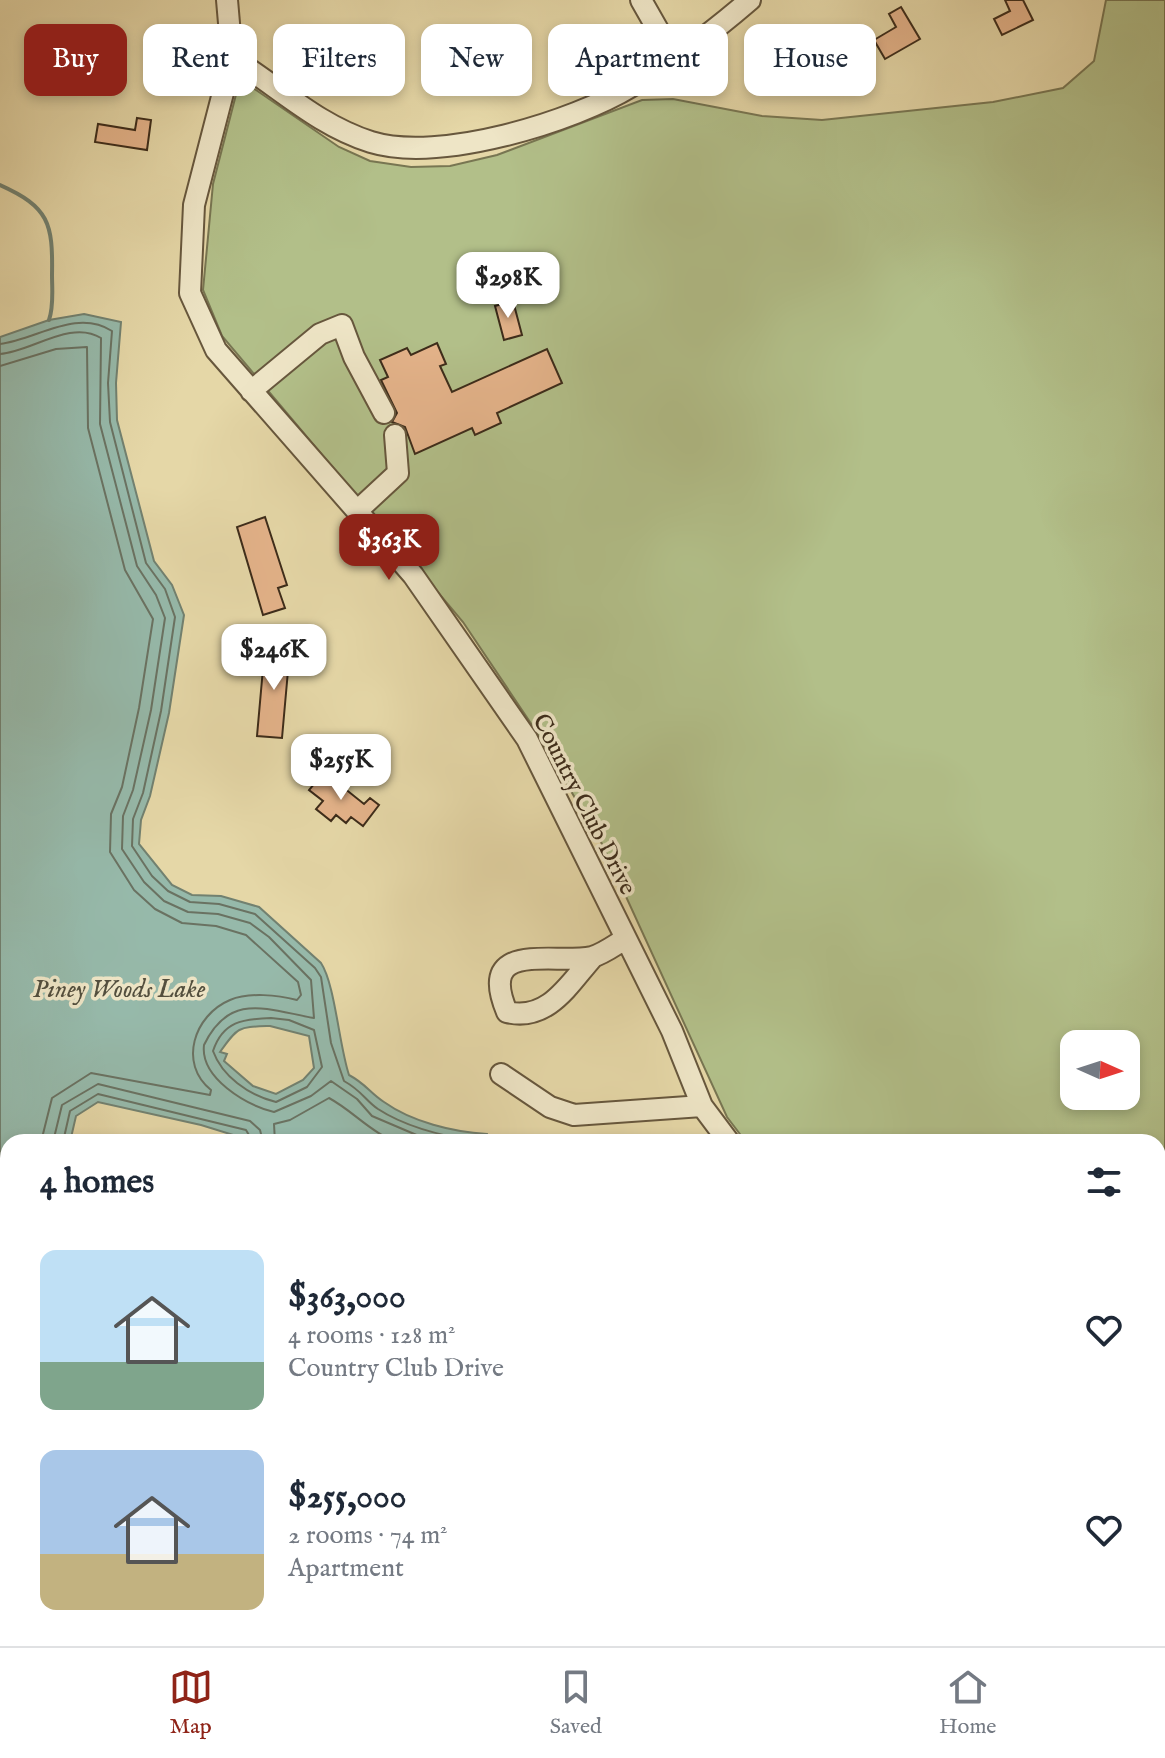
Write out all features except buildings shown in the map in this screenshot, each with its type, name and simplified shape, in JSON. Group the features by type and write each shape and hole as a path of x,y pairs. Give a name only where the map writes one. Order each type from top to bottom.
{"street":[{"name":"Country Club Drive","path":"227,0 229,24"},
{"path":"641,0 655,24"},
{"path":"719,24 750,0"},
{"path":"257,76 317,119 373,143 422,149 488,139 546,124 612,96"},
{"name":"Country Club Drive","path":"222,96 194,205 190,293 216,350 413,575 527,739 672,1031 702,1106 723,1134"},
{"path":"251,391 320,334 342,325 354,357 384,413"},
{"path":"357,511 398,473 395,435"},
{"path":"593,957 625,939"},
{"path":"501,1074 550,1107 574,1115 702,1106"}],"green space":[{"path":"1106,0 1165,0 1165,1134 740,1134 727,1117 601,842 532,725 463,622 222,336 203,290 213,184 236,96 257,96 257,91 339,147 370,161 411,167 450,166 497,155 642,100 673,99 762,116 822,120 993,102 1063,88 1094,61"}],"water":[{"name":"Piney Woods Lake","path":"84,314 121,322 116,383 117,420 154,561 172,585 184,615 169,713 150,796 141,820 139,844 172,885 192,895 221,896 259,907 321,963 330,985 349,1075 407,1115 447,1128 487,1134 230,1134 98,1102 76,1116 72,1134 0,1134 0,337 49,320","holes":["270,1026 309,1036 314,1068 303,1080 276,1094 253,1086 224,1061 227,1054 220,1052 240,1030"]}],"waterway":[{"path":"0,185 38,209 49,229 52,257 52,309 49,320"}]}
